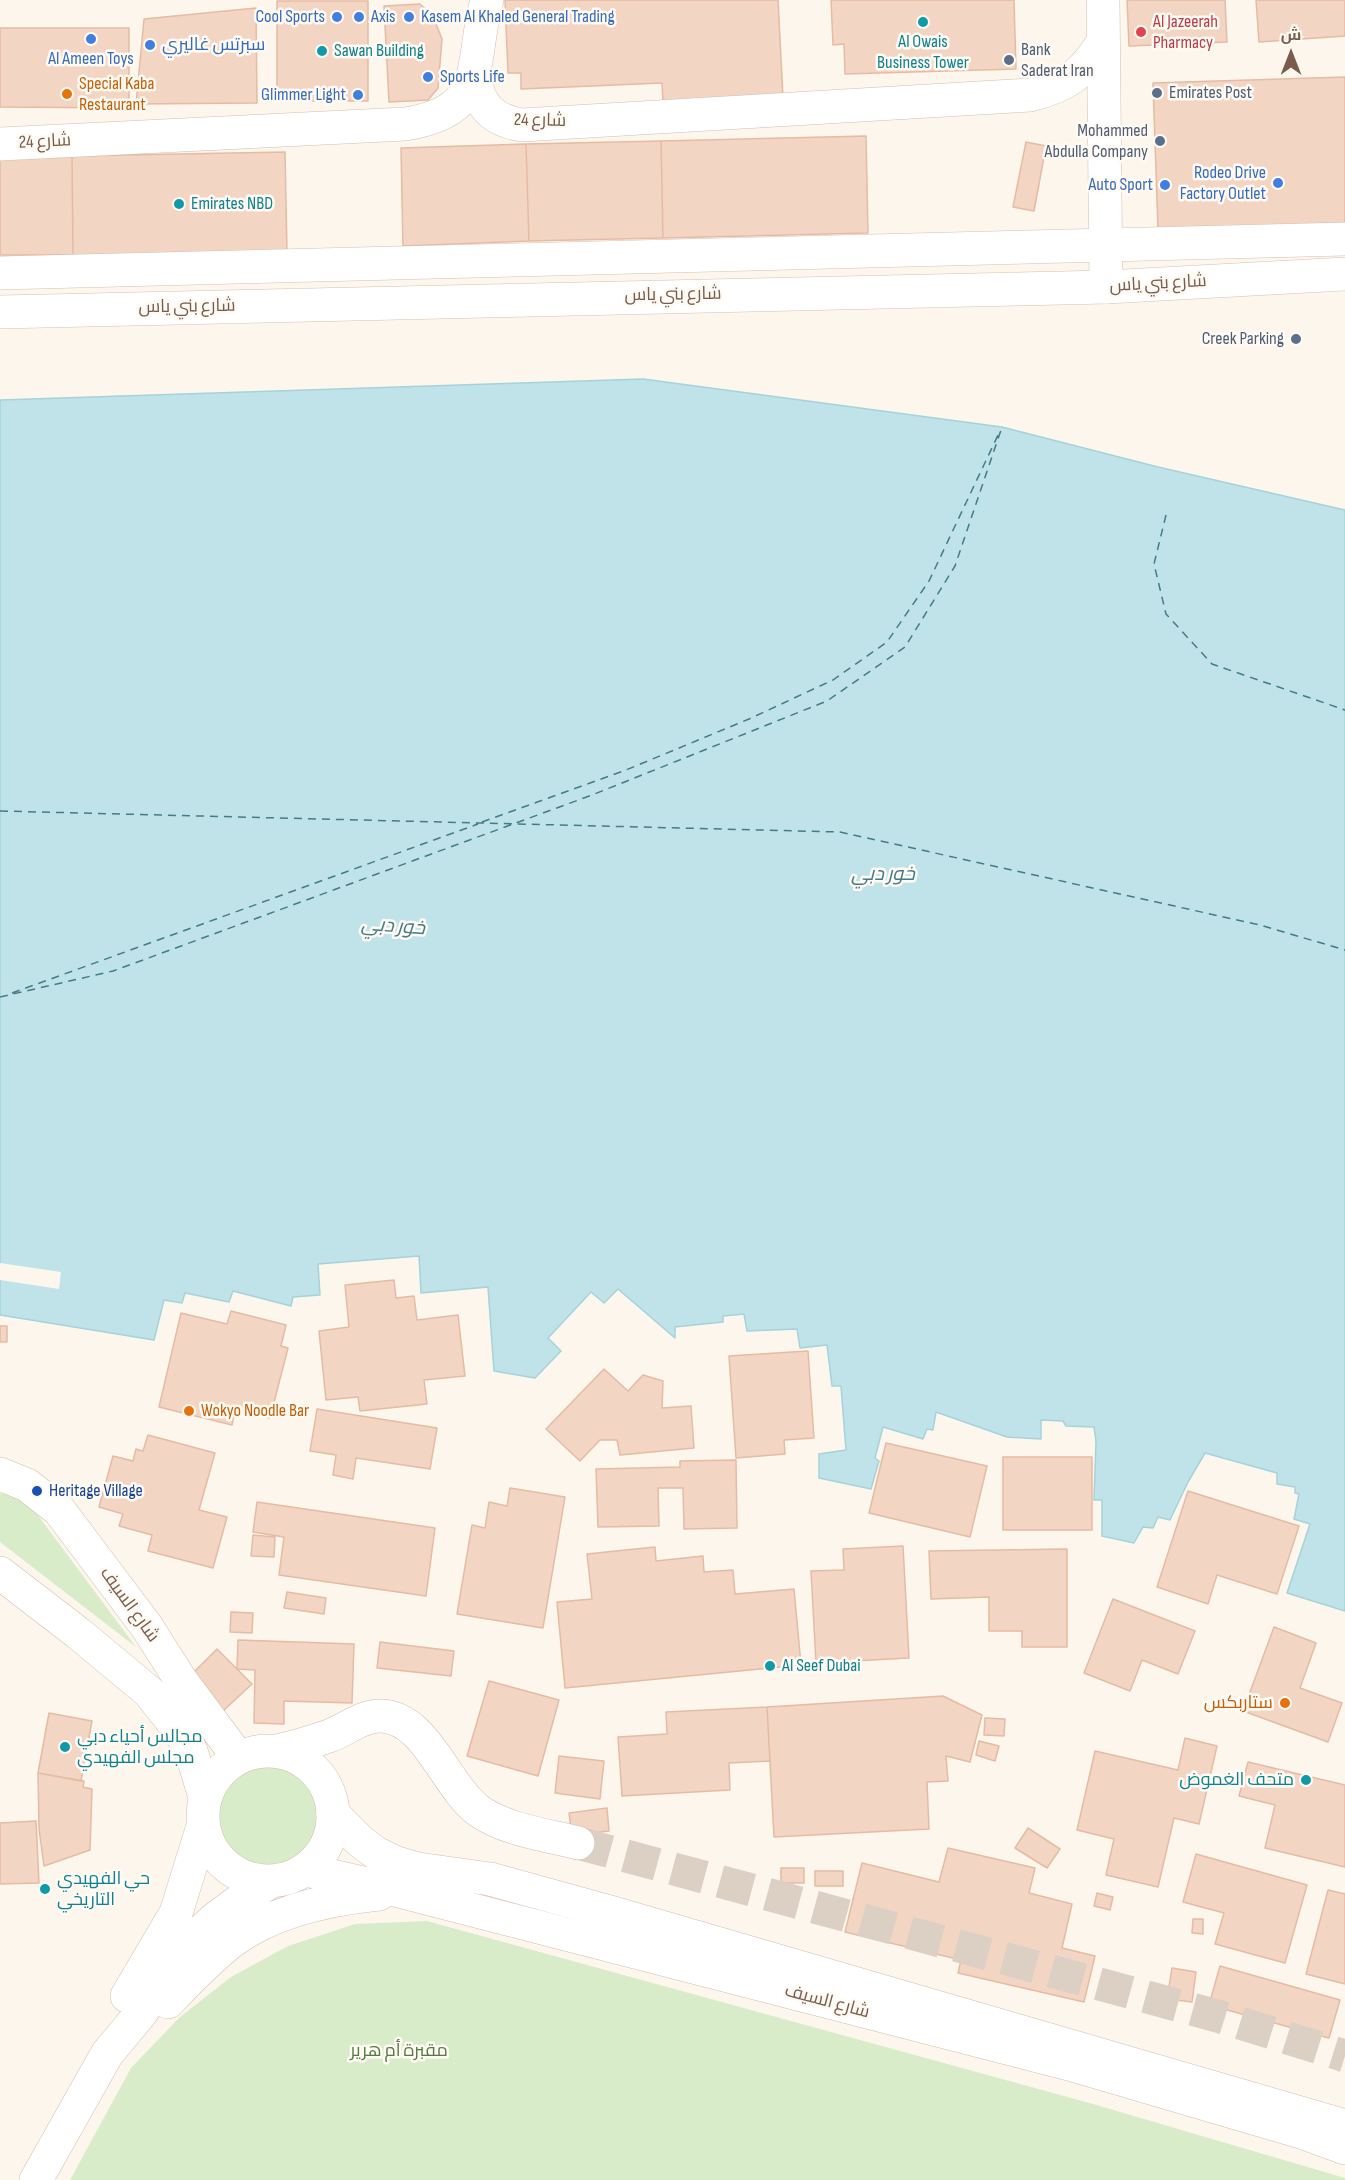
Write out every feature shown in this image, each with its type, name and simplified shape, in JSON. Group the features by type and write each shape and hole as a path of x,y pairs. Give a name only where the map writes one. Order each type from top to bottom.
{"street":[{"path":"474,77 487,0"},
{"path":"1103,0 1106,287"},
{"name":"شارع 24","path":"474,77 477,92 484,105 494,116 522,125 1030,95 1053,89 1074,78 1090,62 1103,42"},
{"name":"شارع 24","path":"0,144 405,124 441,116 456,105 474,77"},
{"path":"0,273 1345,239"},
{"name":"شارع بني ياس","path":"0,312 1106,287 1345,274"},
{"name":"شارع السيف","path":"0,1474 27,1485 59,1510 147,1627 180,1679 238,1757"},
{"path":"0,1574 78,1633 153,1696 179,1730 190,1751 213,1851 224,1865 238,1875 255,1880 272,1881 290,1878 306,1870 317,1860 331,1834 330,1766 333,1752 346,1728"},
{"path":"107,2054 127,1996 176,1913 212,1781 224,1767 238,1757 254,1752 277,1751 312,1742 362,1719 380,1716 398,1720 414,1729 458,1791 480,1812 509,1825 578,1843"},
{"path":"277,1751 291,1754 319,1775 331,1804"},
{"name":"شارع السيف","path":"331,1804 360,1841 376,1853 402,1864 418,1869 517,1886 1345,2126"},
{"name":"شارع السيف","path":"306,1870 403,1892 1069,2064 1304,2133 1345,2148"},
{"path":"36,2180 107,2054 141,2013 181,1955 197,1935 239,1901 272,1881"},
{"path":"107,2054 136,2033 206,1962 234,1940 267,1921 305,1908 350,1897 403,1892"}],"green space":[{"path":"4,1493 28,1502 136,1647 0,1542 0,1494"},
{"path":"268,1759 289,1764 307,1776 319,1794 324,1815 319,1836 307,1854 289,1866 268,1871 247,1866 229,1854 217,1836 212,1815 217,1794 229,1776 247,1764"},
{"name":"مقبرة أم هرير","path":"427,1921 1093,2104 1345,2178 1345,2180 70,2180 131,2068 180,2017 231,1977 288,1946 355,1924"}],"water":[{"name":"خور دبي","path":"643,379 1002,427 1158,467 1345,510 1345,1611 1287,1593 1310,1524 1294,1519 1299,1494 1295,1493 1295,1487 1277,1484 1277,1473 1205,1453 1170,1520 1158,1517 1153,1528 1143,1527 1134,1543 1102,1536 1102,1500 1094,1500 1096,1442 1094,1427 1066,1426 1063,1421 1041,1420 1041,1439 1007,1437 936,1412 933,1430 927,1429 923,1439 883,1427 875,1458 879,1461 871,1489 819,1478 819,1454 846,1450 841,1386 832,1386 827,1345 800,1348 797,1329 747,1331 744,1314 723,1316 723,1322 675,1327 675,1338 618,1289 604,1303 591,1292 548,1338 561,1351 535,1378 494,1371 488,1287 421,1293 419,1256 318,1264 320,1295 293,1297 291,1306 233,1291 229,1302 185,1293 182,1303 164,1300 154,1340 0,1315 0,400"}],"pier":[{"path":"0,1263 61,1272 59,1289 0,1280"}],"building":[{"path":"505,0 778,0 783,97 663,102 662,83 521,89 521,73 508,73"},
{"name":"Al Owais Business Tower","path":"831,0 1014,0 1016,69 845,74 844,44 833,45"},
{"path":"1127,0 1225,0 1227,42 1129,46"},
{"path":"1256,0 1345,0 1345,36 1259,42"},
{"name":"Sawan Building","path":"277,1 368,1 368,101 277,101"},
{"path":"420,4 433,16 442,39 438,88 428,100 389,102 384,6"},
{"path":"256,8 257,103 136,104 144,19"},
{"path":"0,28 129,28 129,108 0,107"},
{"path":"1345,77 1345,223 1158,229 1153,83"},
{"path":"866,136 868,233 663,238 661,141"},
{"path":"661,141 663,238 529,241 526,144"},
{"path":"1026,142 1046,146 1034,211 1013,207"},
{"path":"526,144 529,241 403,246 401,148"},
{"name":"Emirates NBD","path":"285,152 287,252 73,255 72,156"},
{"path":"0,156 72,156 73,255 0,255"},
{"path":"394,1280 396,1298 414,1296 417,1320 458,1315 465,1376 424,1380 427,1404 360,1411 358,1397 326,1400 319,1331 349,1327 345,1285"},
{"path":"231,1311 286,1325 281,1346 288,1348 270,1418 235,1410 232,1425 159,1407 181,1313 227,1324"},
{"path":"0,1326 7,1326 7,1342 0,1342"},
{"path":"808,1351 814,1438 784,1440 785,1454 736,1458 729,1356"},
{"path":"604,1369 628,1391 643,1375 663,1381 662,1408 691,1406 694,1448 620,1455 617,1440 600,1440 580,1461 546,1429"},
{"path":"317,1409 437,1428 430,1469 356,1458 353,1479 333,1475 336,1455 310,1451"},
{"path":"148,1435 215,1453 199,1510 227,1517 213,1568 148,1551 152,1535 119,1526 123,1514 99,1507 113,1456 133,1461 136,1449 143,1451"},
{"path":"886,1443 987,1466 970,1537 869,1513"},
{"path":"1003,1457 1092,1457 1092,1530 1003,1530"},
{"path":"736,1460 737,1528 684,1529 683,1488 658,1488 659,1526 598,1527 596,1469 680,1467 680,1461"},
{"path":"510,1488 565,1497 543,1628 457,1614 472,1525 485,1528 489,1502 507,1506"},
{"path":"1188,1491 1299,1526 1277,1594 1217,1575 1208,1604 1157,1587"},
{"path":"257,1502 435,1528 426,1596 279,1575 284,1537 253,1532"},
{"path":"253,1535 275,1537 274,1557 251,1556"},
{"path":"903,1546 909,1658 816,1663 811,1571 844,1570 843,1549"},
{"path":"655,1547 656,1561 703,1556 704,1572 733,1570 735,1594 794,1589 801,1665 565,1688 557,1602 592,1599 587,1554"},
{"path":"1067,1549 1067,1647 1022,1647 1022,1631 989,1631 989,1597 931,1599 929,1551"},
{"path":"287,1592 326,1598 324,1614 284,1608"},
{"path":"1113,1599 1195,1631 1178,1674 1142,1660 1130,1691 1084,1673"},
{"path":"231,1612 253,1613 252,1633 230,1632"},
{"path":"1274,1627 1316,1643 1300,1688 1342,1703 1328,1742 1243,1711"},
{"path":"238,1640 354,1644 352,1703 284,1701 284,1724 254,1723 255,1670 237,1669"},
{"path":"380,1642 454,1651 451,1676 377,1668"},
{"path":"217,1649 252,1684 222,1712 188,1678"},
{"path":"489,1681 559,1700 538,1776 467,1756"},
{"path":"943,1696 982,1715 970,1762 946,1756 948,1781 927,1782 929,1829 774,1837 767,1707"},
{"path":"767,1707 770,1761 729,1763 730,1790 622,1796 618,1737 667,1734 666,1712"},
{"name":"مجالس أحياء دبي مجلس الفهيدي","path":"49,1713 92,1721 81,1781 38,1773"},
{"path":"985,1718 1005,1719 1004,1736 984,1735"},
{"path":"1185,1738 1217,1746 1199,1824 1174,1818 1158,1887 1106,1875 1114,1839 1077,1830 1095,1751 1178,1770"},
{"path":"979,1741 999,1746 995,1761 976,1755"},
{"path":"559,1756 604,1761 600,1799 555,1793"},
{"path":"1248,1762 1345,1785 1345,1867 1265,1848 1275,1805 1239,1796"},
{"path":"38,1773 84,1781 83,1787 92,1789 90,1850 44,1866 39,1829"},
{"path":"607,1808 609,1831 572,1835 569,1813"},
{"path":"36,1821 39,1883 0,1884 0,1823"},
{"path":"1028,1828 1060,1849 1047,1868 1015,1848"},
{"path":"948,1848 1035,1868 1029,1893 1072,1904 1062,1948 1095,1956 1084,2002 958,1973 961,1960 845,1932 862,1863 939,1882"},
{"path":"1196,1854 1307,1885 1285,1963 1215,1944 1224,1913 1183,1902"},
{"path":"781,1868 804,1868 804,1883 781,1883"},
{"path":"815,1871 843,1871 843,1886 815,1886"},
{"path":"1328,1890 1345,1894 1345,1984 1306,1974"},
{"path":"1097,1893 1113,1897 1110,1910 1094,1906"},
{"path":"1193,1919 1203,1919 1203,1934 1192,1933"},
{"path":"1220,1966 1340,2000 1329,2038 1209,2005"},
{"path":"1172,1968 1196,1972 1192,2002 1167,1999"}],"ferry route":[{"path":"0,997 113,971 592,795 827,701 905,647 955,566 1002,427"},
{"path":"482,822 626,770 749,719 833,680 887,642 929,581 999,433"},
{"path":"1166,515 1154,564 1166,614 1212,664 1345,710"},
{"path":"0,811 840,832 1260,925 1345,950"},
{"path":"12,993 478,824"}],"tunnel":[{"path":"578,1843 1221,2017 1345,2056"}],"place":[{"name":"Cool Sports","path":"337,17"},
{"name":"Axis","path":"359,17"},
{"name":"Kasem Al Khaled General Trading","path":"409,17"},
{"name":"Al Owais Business Tower","path":"923,22"},
{"name":"Al Jazeerah Pharmacy","path":"1141,32"},
{"name":"Al Ameen Toys","path":"91,39"},
{"name":"سبرتس غاليري","path":"150,45"},
{"name":"Sawan Building","path":"322,51"},
{"name":"Bank Saderat Iran","path":"1009,60"},
{"name":"Sports Life","path":"428,77"},
{"name":"Emirates Post","path":"1157,93"},
{"name":"Special Kaba Restaurant","path":"67,94"},
{"name":"Glimmer Light","path":"358,95"},
{"name":"Mohammed Abdulla Company","path":"1160,141"},
{"name":"Rodeo Drive Factory Outlet","path":"1278,183"},
{"name":"Auto Sport","path":"1165,185"},
{"name":"Emirates NBD","path":"179,204"},
{"name":"Creek Parking","path":"1296,339"},
{"name":"Wokyo Noodle Bar","path":"189,1411"},
{"name":"Heritage Village","path":"37,1491"},
{"name":"Al Seef Dubai","path":"770,1666"},
{"name":"ستاربكس","path":"1285,1703"},
{"name":"مجالس أحياء دبي مجلس الفهيدي","path":"65,1747"},
{"name":"متحف الغموض","path":"1306,1780"},
{"name":"حي الفهيدي التاريخي","path":"45,1889"}]}
